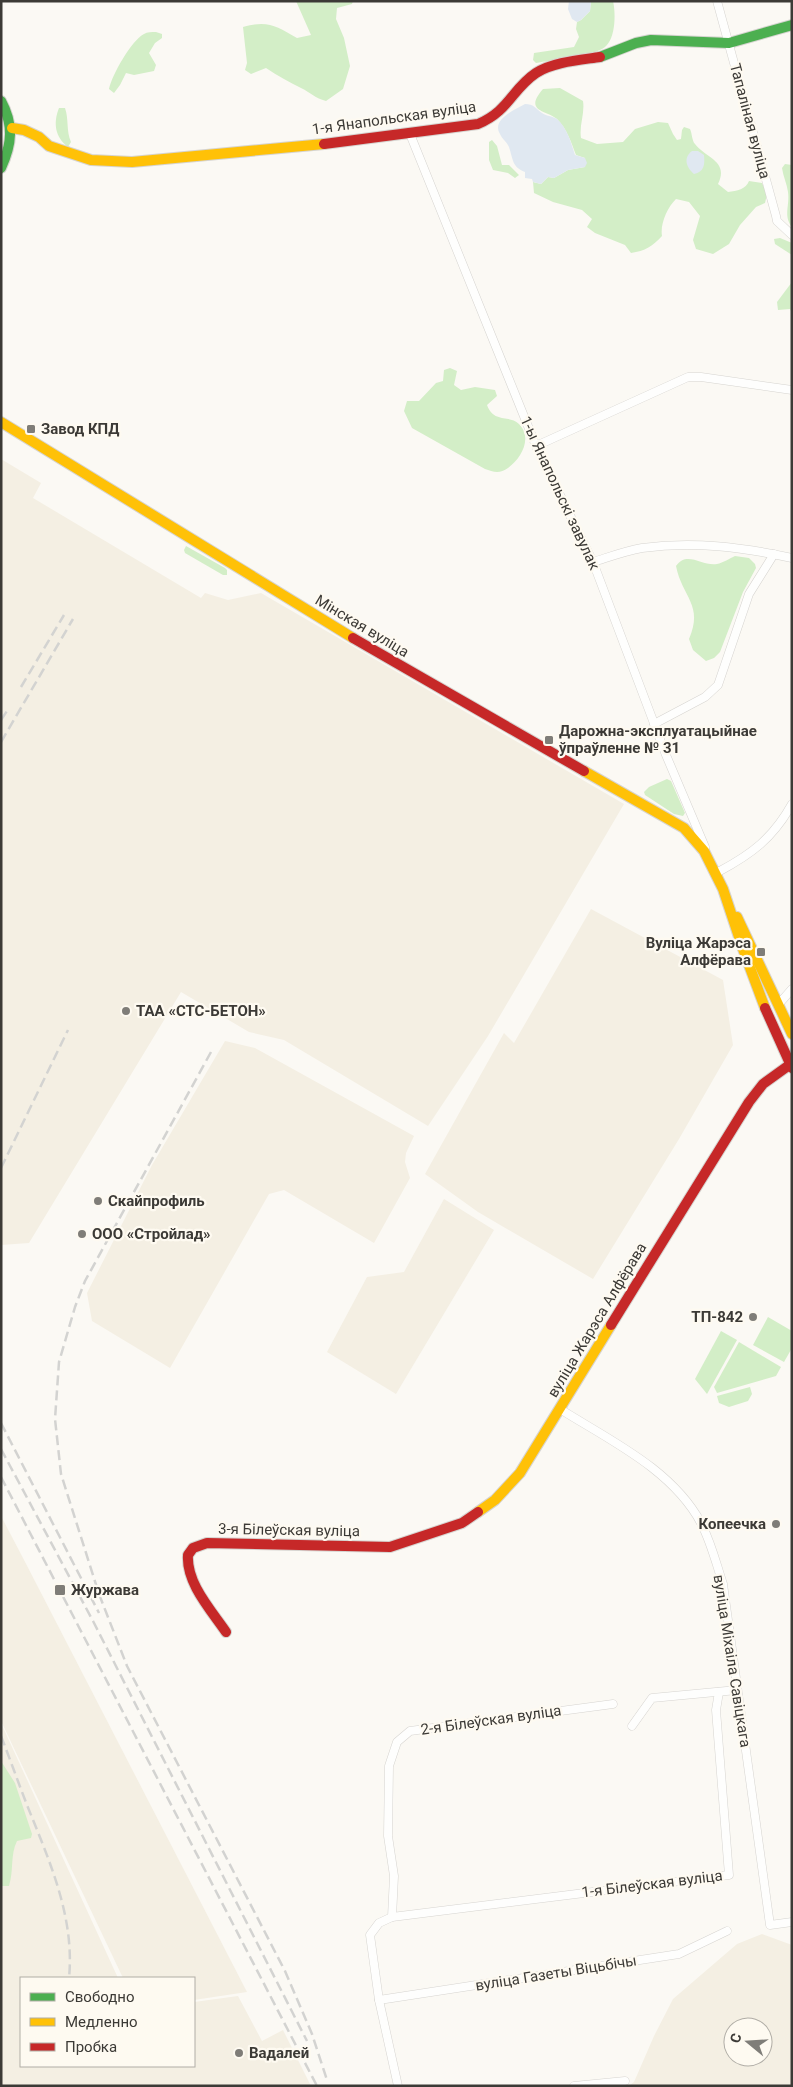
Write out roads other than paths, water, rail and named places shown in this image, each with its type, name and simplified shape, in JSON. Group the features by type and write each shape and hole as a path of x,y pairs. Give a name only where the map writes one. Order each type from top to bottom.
{"street":[{"name":"Тапаліная вуліца","path":"717,1 776,216 778,221 792,235"},
{"name":"1-я Янапольская вуліца","path":"12,128 24,130 39,137 49,146 69,154 91,160 132,162 241,153 410,134 478,124 490,119 504,108 525,82 537,72 557,65 604,56 636,43 651,40 729,43 792,25"},
{"path":"1,101 8,113 12,128 12,142 1,168"},
{"name":"1-ы Янапольскі завулак","path":"410,134 536,446 593,562 654,724 707,854"},
{"path":"536,446 688,377 701,377 792,390"},
{"name":"Мінская вуліца","path":"1,422 375,652 671,821 693,836 707,854 718,872 728,898"},
{"path":"593,562 639,549 681,544 708,544 792,558"},
{"path":"654,724 705,697 718,685 749,594 774,554"},
{"path":"718,872 741,860 766,841 782,821 792,804"},
{"path":"728,898 792,1034"},
{"path":"728,898 737,932 768,1015 791,1065"},
{"path":"768,1015 792,989"},
{"name":"вуліца Жарэса Алфёрава","path":"390,1547 436,1534 462,1523 495,1500 520,1473 749,1102 763,1084 791,1065"},
{"name":"вуліца Міхаіла Савіцкага","path":"560,1408 653,1468 682,1496 700,1520 710,1541 723,1584 770,1925 792,1922"},
{"name":"3-я Білеўская вуліца","path":"226,1632 192,1578 187,1564 188,1554 195,1546 206,1543 390,1547"},
{"path":"632,1726 652,1698 737,1690"},
{"name":"1-я Білеўская вуліца","path":"392,1917 729,1875 716,1710 719,1692"},
{"name":"2-я Білеўская вуліца","path":"392,1917 394,1876 388,1836 389,1766 397,1742 410,1732 613,1704"},
{"path":"392,1917 379,1923 370,1935 379,2000 398,2086"},
{"name":"вуліца Газеты Віцьбічы","path":"379,2000 679,1954 727,1931"},
{"path":"574,2086 625,2082"}],"railway":[{"path":"21,687 64,615"},
{"path":"1,742 73,619"},
{"path":"1,720 7,711"},
{"path":"1,1168 68,1030"},
{"path":"211,1052 85,1281 75,1307 59,1362 55,1419 61,1474 99,1594 127,1666 285,1971 312,2034 327,2080"},
{"path":"1,1423 99,1613"},
{"path":"1,1449 93,1621 307,2041"},
{"path":"1,1477 317,2086"},
{"path":"1,1736 59,1889 68,1933 69,1977"}],"place":[{"name":"Завод КПД","path":"31,429"},
{"name":"Дарожна-эксплуатацыйнае ўпраўленне № 31","path":"549,740"},
{"name":"Вуліца Жарэса Алфёрава","path":"761,952"},
{"name":"ТАА «СТС-БЕТОН»","path":"126,1011"},
{"name":"Скайпрофиль","path":"98,1201"},
{"name":"ООО «Стройлад»","path":"82,1234"},
{"name":"ТП-842","path":"753,1317"},
{"name":"Копеечка","path":"776,1524"},
{"name":"Журжава","path":"60,1590"},
{"name":"Вадалей","path":"239,2053"}]}
